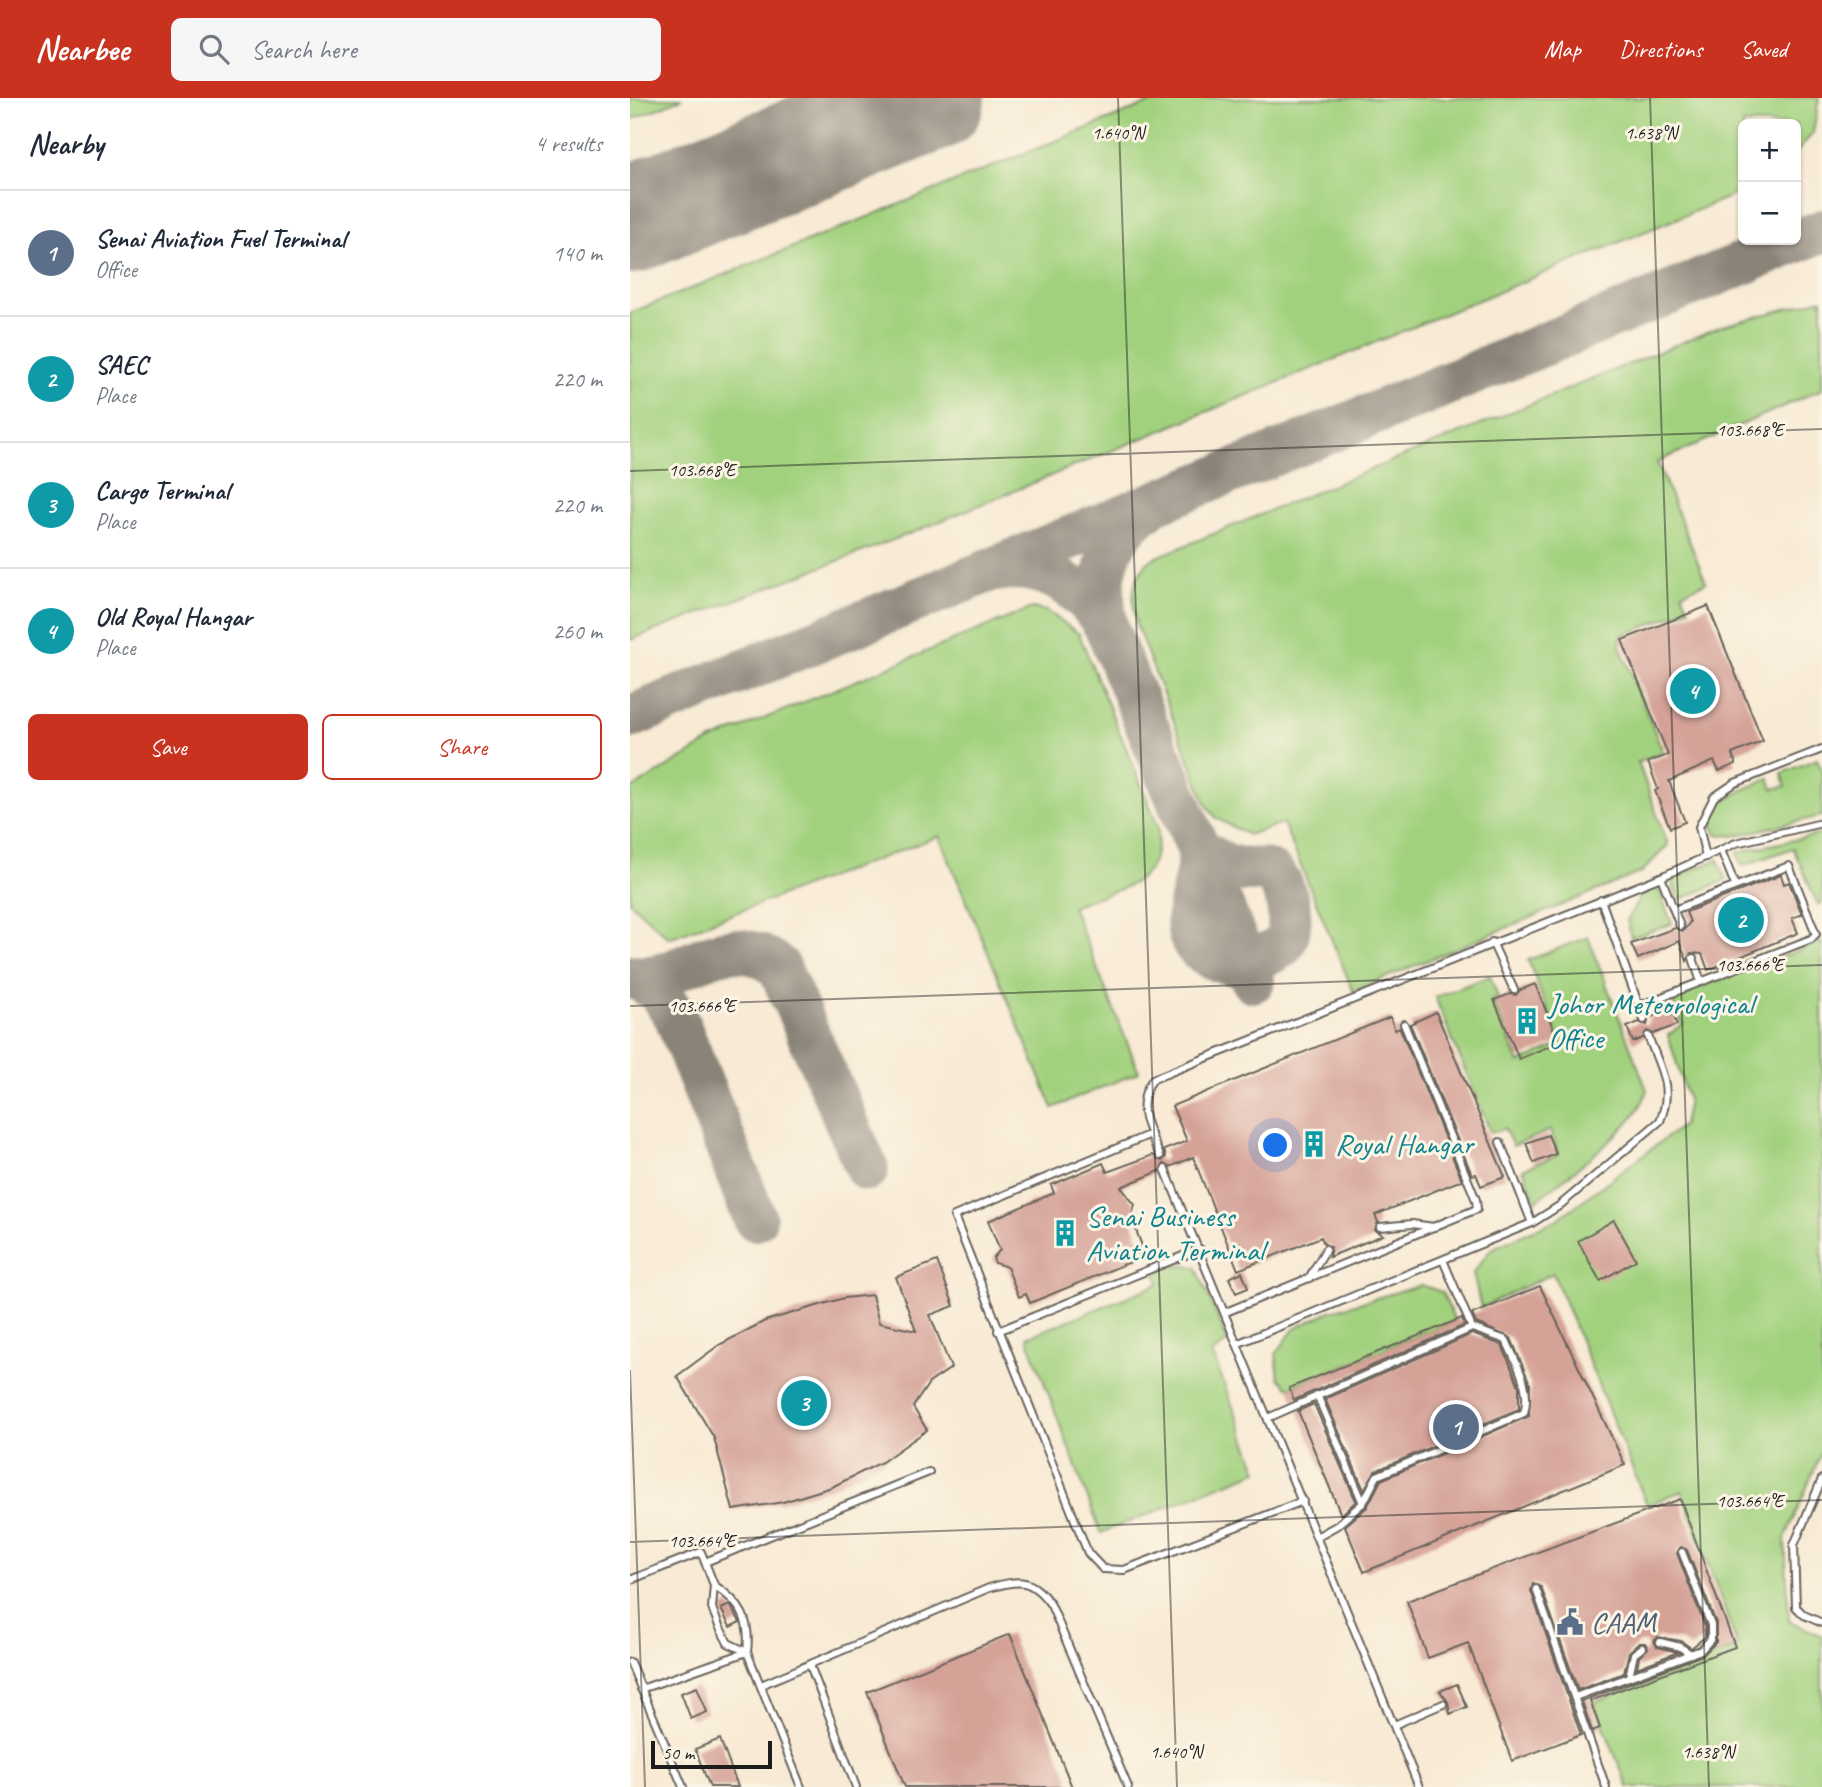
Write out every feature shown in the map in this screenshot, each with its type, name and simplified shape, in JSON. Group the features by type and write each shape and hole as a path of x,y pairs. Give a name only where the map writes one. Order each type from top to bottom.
{"lane":[{"path":"1706,857 1699,827 1714,797 1735,783 1822,749"},
{"path":"1160,1156 1143,1113 1142,1100 1153,1079 1661,877 1736,843 1822,823"},
{"path":"1721,850 1735,886"},
{"path":"1639,1006 1811,939 1816,933 1789,866 1674,910"},
{"path":"1661,877 1680,926"},
{"path":"1601,900 1644,1020"},
{"path":"1492,942 1514,990"},
{"path":"1693,958 1701,982"},
{"path":"1226,1312 1477,1209 1476,1200 1404,1024"},
{"path":"1239,1343 1532,1223 1559,1206 1660,1121 1668,1103 1665,1080 1648,1036"},
{"path":"1151,1134 954,1216 1088,1553 1103,1569 1124,1570 1303,1502"},
{"path":"1500,1142 1532,1223"},
{"path":"1165,1169 1239,1343 1419,1787"},
{"path":"1380,1227 1412,1224 1434,1227"},
{"path":"998,1331 1200,1249"},
{"path":"1309,1278 1326,1250"},
{"path":"1443,1260 1472,1328"},
{"path":"1269,1417 1472,1328 1506,1340 1529,1399 1524,1413 1377,1476 1363,1503 1336,1526 1318,1536"},
{"path":"1317,1395 1363,1503"},
{"path":"705,1562 929,1472"},
{"path":"1822,1479 1794,1545 1793,1557 1796,1607 1804,1615 1822,1623"},
{"path":"630,1580 701,1552 715,1586 712,1608 719,1626 728,1643 747,1652"},
{"path":"1576,1697 1701,1650 1711,1639 1711,1625 1682,1552"},
{"path":"761,1685 989,1588 1025,1582 1039,1588 1052,1605 1128,1787"},
{"path":"715,1586 736,1599 749,1635 747,1652 801,1787"},
{"path":"1535,1589 1576,1697 1606,1787"},
{"path":"1660,1642 1680,1647 1690,1654"},
{"path":"1629,1677 1634,1654 1642,1648"},
{"path":"641,1689 747,1652"},
{"path":"630,1662 683,1787"},
{"path":"810,1665 856,1787"},
{"path":"1394,1725 1443,1704"}],"green space":[{"path":"630,98 683,98 630,120"},
{"path":"1162,98 1819,98 1813,133 1801,147 1801,119 1738,119 1738,191 1727,198 914,532 630,640 630,313"},
{"path":"1822,299 1822,389 1657,462 1706,582 1682,593 1689,609 1621,636 1620,646 1663,752 1638,762 1668,845 1642,872 1353,991 1283,823 1248,835 1216,818 1207,806 1137,627 1134,590 1145,566 1152,559 1722,326"},
{"path":"1032,608 1047,611 1079,634 1158,826 1157,847 1152,863 1144,875 1121,889 1072,906 1139,1072 1053,1108 939,836 669,938 630,902 630,790 712,740"},
{"path":"1817,759 1822,770 1822,816 1733,836 1717,834 1712,823 1713,814 1728,798 1769,778 1773,789 1786,786 1782,773"},
{"path":"1822,834 1822,903 1818,905 1793,848 1742,866 1737,852"},
{"path":"1718,859 1726,880 1679,900 1672,882 1675,877"},
{"path":"1657,885 1672,924 1631,938 1627,920 1644,890"},
{"path":"1588,937 1647,1090 1631,1119 1617,1135 1536,1201 1523,1169 1558,1155 1551,1130 1513,1146 1504,1128 1491,1133 1435,997 1490,976 1498,997 1492,1000 1519,1063 1561,1044 1528,960"},
{"path":"1822,942 1822,1397 1819,1405 1822,1407 1822,1451 1785,1539 1789,1621 1822,1636 1822,1787 1628,1787 1594,1702 1738,1647 1682,1491 1647,1505 1553,1273 1481,1308 1473,1273 1491,1249 1558,1219 1683,1125 1688,1100 1668,1035 1683,1024 1671,998"},
{"path":"1170,1265 1196,1267 1228,1342 1212,1353 1258,1471 1101,1533 1027,1337 1159,1284 1155,1271"},
{"path":"1421,1285 1442,1292 1455,1321 1289,1388 1279,1378 1276,1354 1294,1329 1328,1312"}],"building":[{"path":"1708,606 1763,741 1732,754 1736,764 1719,771 1714,761 1669,781 1685,822 1670,828 1655,791 1658,789 1648,762 1668,755 1622,640"},
{"path":"1781,875 1784,884 1789,882 1802,914 1792,918 1798,933 1708,970 1702,954 1691,953 1687,961 1679,941 1638,959 1631,944 1675,928 1683,931 1690,922 1686,912"},
{"name":"Johor Meteorological Office","path":"1535,984 1559,1042 1519,1059 1494,1000 1510,994 1516,995 1520,990"},
{"path":"1671,1009 1677,1025 1653,1034 1647,1031 1643,1038 1633,1042 1627,1027 1639,1022 1647,1025 1649,1018"},
{"path":"1436,1012 1505,1177 1481,1186 1476,1174 1472,1175 1410,1024"},
{"name":"Royal Hangar","path":"1390,1017 1395,1030 1400,1028 1462,1180 1375,1215 1378,1222 1375,1230 1383,1235 1329,1257 1331,1247 1324,1244 1321,1237 1238,1270 1193,1157 1170,1167 1164,1164 1160,1171 1121,1187 1135,1205 1131,1217 1142,1246 1136,1248 1140,1258 1030,1303 1026,1294 1019,1297 1007,1267 995,1263 993,1258 1000,1250 988,1221 1054,1193 1051,1185 1103,1163 1107,1172 1153,1155 1162,1161 1166,1157 1164,1150 1187,1141 1172,1106"},
{"path":"1548,1135 1556,1154 1534,1163 1526,1143"},
{"path":"1614,1220 1636,1260 1600,1281 1578,1241"},
{"path":"937,1261 954,1306 930,1315 951,1368 929,1383 913,1407 927,1430 882,1462 832,1487 783,1502 733,1510 714,1438 677,1376 719,1345 765,1321 844,1298 872,1295 879,1323 916,1331 896,1277"},
{"path":"1242,1272 1248,1288 1236,1293 1229,1278"},
{"path":"1540,1286 1625,1465 1364,1572 1345,1526 1367,1507 1381,1480 1529,1416 1530,1384 1511,1338 1476,1323 1472,1314"},
{"path":"1462,1318 1465,1325 1294,1400 1289,1388"},
{"path":"1472,1334 1502,1345 1519,1386 1519,1409 1375,1471 1364,1490 1325,1399"},
{"path":"1314,1404 1356,1501 1341,1515 1298,1411"},
{"name":"CAAM","path":"1680,1499 1735,1647 1590,1701 1600,1728 1592,1731 1582,1701 1703,1655 1716,1642 1716,1623 1687,1550 1681,1547 1677,1553 1705,1626 1705,1637 1691,1648 1681,1641 1658,1637 1654,1641 1657,1647 1678,1652 1637,1668 1639,1657 1648,1648 1645,1643 1639,1643 1629,1652 1624,1673 1578,1690 1541,1587 1533,1584 1531,1591 1581,1735 1512,1761 1468,1643 1428,1658 1407,1601"},
{"path":"730,1605 740,1622 730,1627 721,1609"},
{"path":"1010,1634 1072,1787 905,1787 867,1692"},
{"path":"1457,1684 1467,1707 1450,1714 1448,1702 1440,1691"},
{"path":"697,1687 707,1712 691,1719 681,1693"},
{"path":"720,1739 738,1787 710,1787 695,1749"}],"taxiway":[{"path":"630,717 1822,231"},
{"path":"1107,629 1103,595 1107,563 1121,534 1146,510"},
{"path":"997,570 1031,570 1061,581 1087,602 1107,629 1253,981"},
{"path":"1198,849 1227,865 1247,870 1266,870 1275,877 1286,896 1289,921 1285,941 1279,948 1239,965 1214,959 1199,949 1191,937 1188,923 1200,855"},
{"path":"630,977 651,977 670,972 721,952 738,951 758,955 779,967 867,1169"},
{"path":"635,977 658,991 675,1015 755,1219"}],"runway":[{"path":"630,220 931,98"}],"place":[{"name":"Old Royal Hangar","path":"1693,691"},
{"name":"SAEC","path":"1741,920"},
{"name":"Johor Meteorological Office","path":"1527,1021"},
{"name":"Royal Hangar","path":"1314,1144"},
{"name":"Senai Business Aviation Terminal","path":"1065,1233"},
{"name":"Cargo Terminal","path":"804,1403"},
{"name":"Senai Aviation Fuel Terminal","path":"1456,1427"},
{"name":"CAAM","path":"1570,1622"}]}
